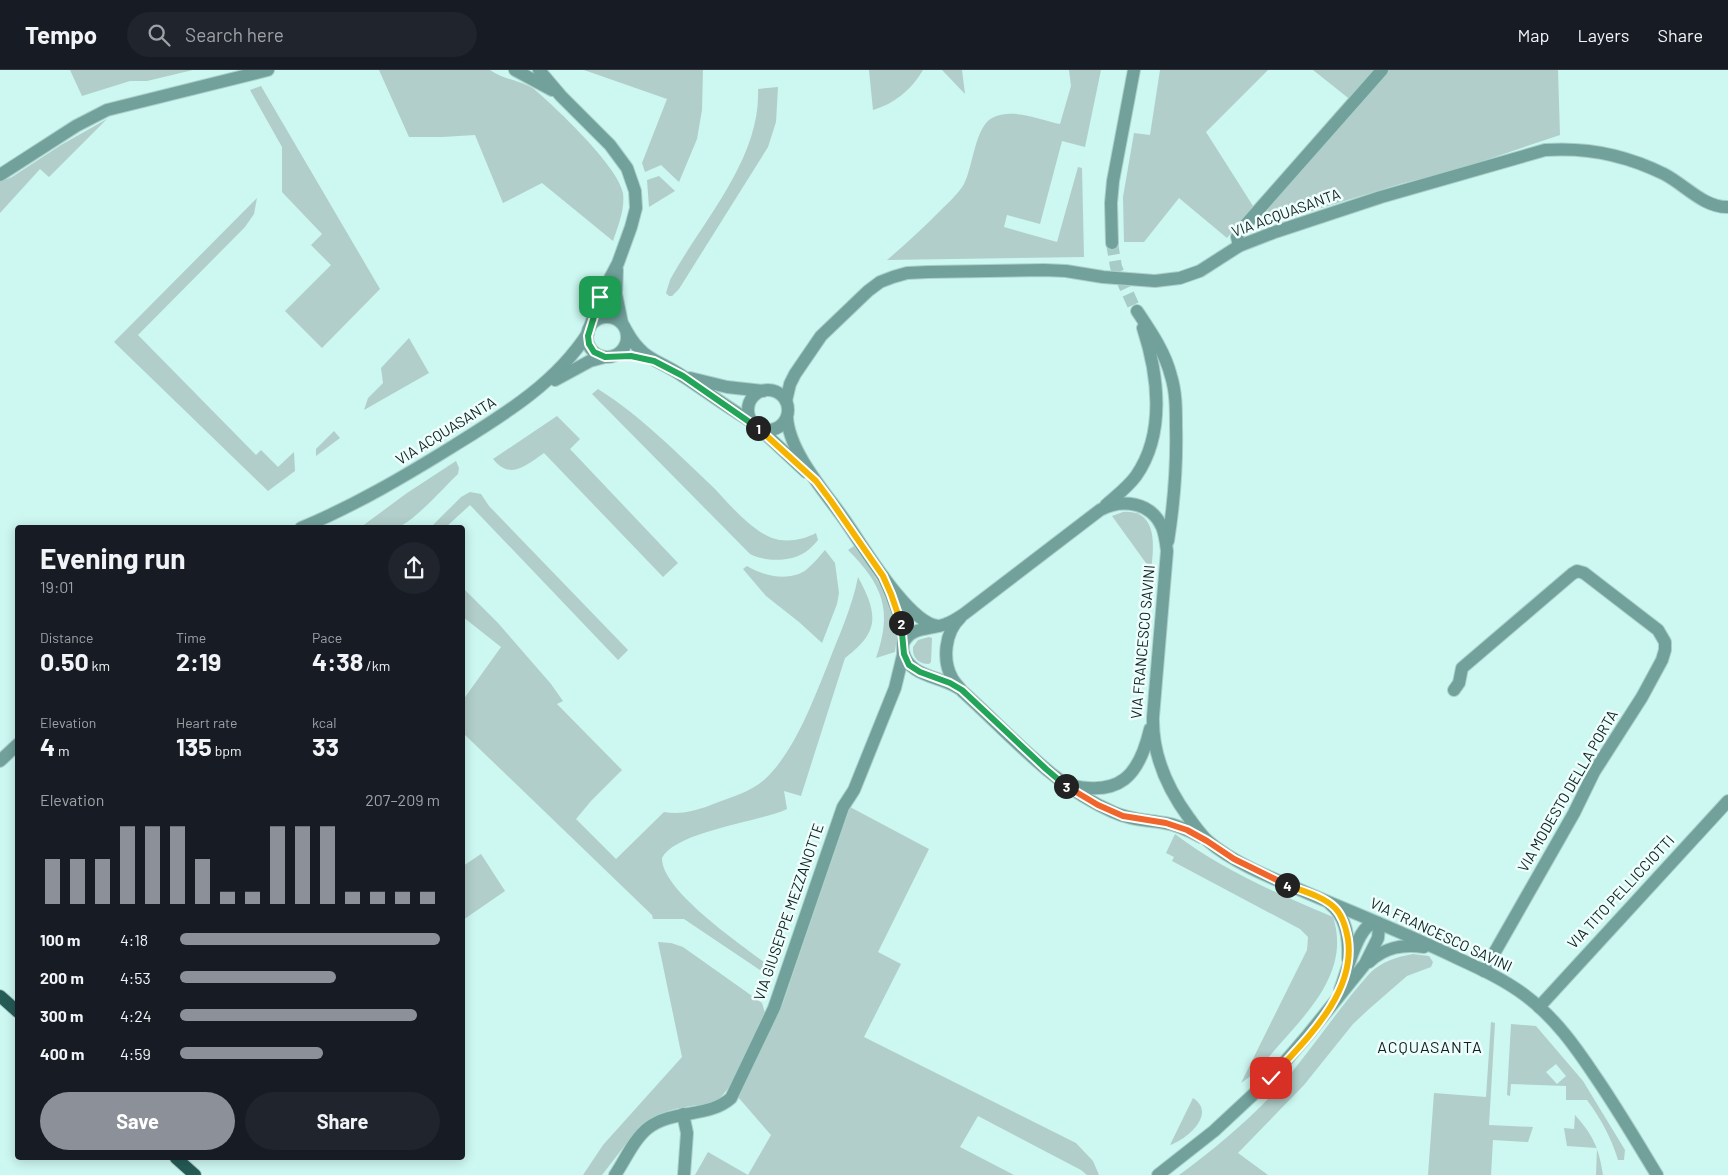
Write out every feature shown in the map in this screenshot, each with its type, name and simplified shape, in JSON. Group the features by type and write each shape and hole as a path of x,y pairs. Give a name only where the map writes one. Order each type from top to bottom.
{"main road":[{"path":"0,996 15,1009"},
{"path":"178,1160 195,1175"}],"street":[{"path":"0,175 76,126 107,110 141,100 268,70"},
{"path":"516,70 560,96"},
{"path":"539,70 560,96 606,140 627,168 632,181 636,208 631,227 618,263 600,297 589,330 588,342 592,350 599,355 631,356 654,361"},
{"path":"1112,243 1111,203 1113,181 1134,70"},
{"path":"1239,246 1237,237 1240,231 1382,70"},
{"name":"VIA ACQUASANTA","path":"786,401 794,374 812,346 831,325 874,286 900,274 1050,270 1103,277 1164,280 1188,276 1200,271 1239,246 1275,232 1381,197 1545,150 1562,148 1612,154 1642,164 1667,176 1711,204 1728,207"},
{"path":"532,394 581,366 620,352 624,348 627,340 616,294 618,263"},
{"path":"1100,510 1136,476 1144,461 1153,433 1156,404 1155,375 1148,344 1136,309 1163,354 1171,375 1174,394 1176,472 1167,551"},
{"path":"589,330 595,321 605,317 613,317 625,328 641,351 654,361 683,376 756,426 770,430 776,429 782,425 787,417 786,401 780,394 727,387 683,376"},
{"name":"VIA ACQUASANTA","path":"308,525 361,501 402,478 476,432 532,394 563,366 589,330"},
{"name":"VIA ACQUASANTA","path":"765,391 776,387 794,374"},
{"path":"756,426 748,412 750,402 754,396 765,391"},
{"name":"VIA GIUSEPPE MEZZANOTTE","path":"787,417 788,428 795,444 816,481 883,576 921,618 930,624 940,626"},
{"name":"VIA GIUSEPPE MEZZANOTTE","path":"756,426 816,481"},
{"name":"VIA FRANCESCO SAVINI","path":"903,647 908,635 913,632 940,626 964,614 1100,510 1121,503 1132,504 1146,509 1157,518 1162,526 1167,551 1153,717 1155,746 1166,780 1183,811 1207,841 1234,859 1484,971 1519,991 1539,1006 1559,1027 1582,1058 1611,1100 1657,1175"},
{"name":"VIA MODESTO DELLA PORTA","path":"1454,690 1460,684 1460,671 1464,667 1577,571 1584,573 1658,630 1665,642 1662,660 1642,696 1594,772 1574,813 1484,971"},
{"name":"VIA GIUSEPPE MEZZANOTTE","path":"615,1175 637,1141 648,1128 682,1114 721,1106 731,1098 774,1008 843,807 854,790 895,688 903,647 898,612 883,576"},
{"path":"964,614 951,630 947,652 951,675 962,690 1059,780 1080,795 1114,813 1128,818 1174,825 1207,841"},
{"path":"903,647 905,658 915,670 950,683 962,690"},
{"path":"895,688 910,678 932,677"},
{"path":"1059,780 1068,784 1090,788 1104,788 1123,780 1133,772 1139,763 1148,740 1153,717"},
{"path":"0,761 15,747"},
{"name":"VIA TITO PELLICCIOTTI","path":"1539,1006 1728,800"},
{"path":"1326,901 1340,914 1346,931 1349,949 1347,971"},
{"path":"1333,1003 1355,948 1365,929 1370,925 1378,923 1378,938 1372,953 1360,971"},
{"path":"1158,1175 1203,1141 1252,1098 1301,1043 1360,971 1375,956 1391,948 1412,946 1440,950"},
{"path":"682,1114 687,1134 684,1175"},
{"path":"177,1160 183,1175"}],"shaded area":[{"path":"70,70 193,70 147,81 130,81 82,96"},
{"path":"379,70 490,70 534,89 585,138 619,182 623,193 623,206 613,241 542,183 503,203 475,135 409,137"},
{"path":"584,70 703,70 702,110 697,139 679,182 661,165 645,172 642,163 667,99"},
{"path":"869,70 923,70 902,95 888,104 873,110"},
{"path":"942,70 962,70 965,94"},
{"path":"1069,70 1101,70 1085,147 1062,141 1040,224 1007,215 1004,227 1057,242 1078,167 1082,168 1084,257 887,260 928,223 962,188 978,138 986,123 992,118 1000,115 1017,114 1060,124 1071,86"},
{"path":"1160,70 1268,70 1206,132 1253,206 1227,238 1179,198 1144,242 1124,242 1123,197 1134,133 1150,135"},
{"path":"1313,70 1558,70 1560,135 1459,169 1400,184 1279,221 1269,221 1266,214 1270,205 1357,105"},
{"path":"261,86 380,289 322,348 285,311 331,265 311,245 322,234 282,192 282,147 250,90"},
{"path":"778,87 776,122 768,147 679,289 672,296 669,296 666,293 670,280 740,165 750,140 756,115 758,89"},
{"path":"107,119 49,177 40,169 0,213 0,182 12,177 61,145"},
{"path":"659,176 675,191 649,207 647,180"},
{"path":"257,198 254,214 245,227 138,335 256,455 261,450 278,467 294,452 295,471 268,491 114,342"},
{"path":"409,338 429,373 364,410 368,398 383,383 381,368"},
{"path":"598,389 659,436 756,529 777,540 794,540 816,533 818,540 805,552 789,559 768,559 750,554 592,394"},
{"path":"557,416 580,439 570,449 678,563 663,577 544,453 525,466 512,470 500,466 493,459"},
{"path":"334,431 340,438 316,456 316,449"},
{"path":"456,461 459,468 458,474 428,504 403,525 364,525 407,493"},
{"path":"470,492 481,494 489,506 628,650 618,660 470,505 448,525 433,525 461,497"},
{"path":"1123,512 1134,513 1143,517 1148,523 1153,541 1151,570 1112,516"},
{"path":"854,546 885,596 895,623 895,652 876,658 884,626 884,612 877,587 870,575 848,550"},
{"path":"825,550 835,563 839,593 837,604 822,643 766,596 743,569 747,566 768,575 792,576 806,570"},
{"path":"858,577 865,590 872,612 870,631 865,640 845,658 801,796 784,791 787,809 701,834 670,849 662,858 666,872 676,887 691,903 728,935 776,971 771,975 766,974 684,919 653,919 652,915 465,735 465,697 501,647 465,619 465,590 498,623 551,684 563,701 557,704 622,770 576,819 616,859 664,812 690,811 735,796 759,784 775,769 785,756 802,726 852,600"},
{"path":"932,638 931,662 929,664 917,660 913,647 918,640"},
{"path":"850,807 929,849 878,952 901,964 864,1037 1076,1143 1093,1161 1099,1175 1087,1175 1081,1170 978,1116 960,1147 1014,1175 748,1175 771,1135 738,1097 783,1003"},
{"path":"1175,834 1232,870 1333,917 1337,936 1336,954 1332,971 1324,987 1315,1002 1266,1061 1241,1083 1307,950 1308,937 1300,929 1172,861 1174,857 1166,853"},
{"path":"481,854 505,891 465,919 465,865"},
{"path":"658,942 671,943 683,947 762,1003 765,1013 737,1073 724,1094 717,1100 705,1104 670,1110 650,1118 639,1127 602,1175 583,1175 603,1145 682,1057"},
{"path":"1413,954 1429,956 1433,962 1431,967 1407,976 1353,1024 1304,1085 1238,1153 1268,1175 1179,1175 1224,1140 1267,1100 1292,1072 1370,973 1390,960"},
{"path":"1491,1022 1495,1023 1489,1125 1533,1127 1528,1142 1493,1140 1491,1175 1428,1175 1434,1093 1486,1097"},
{"path":"1511,1024 1536,1026 1583,1081 1625,1150 1624,1160 1618,1160 1605,1128 1587,1100 1566,1100 1566,1086 1511,1084 1510,1096 1507,1095","holes":["1556,1064 1566,1076 1557,1084 1546,1072"]},
{"path":"1193,1098 1200,1104 1201,1118 1191,1132 1170,1145"},
{"path":"1575,1115 1591,1136 1597,1148 1567,1146 1564,1128 1574,1129"},
{"path":"1597,1149 1599,1157 1603,1175 1596,1175"},
{"path":"708,1152 748,1175 695,1175"}],"tunnel":[{"path":"1112,243 1116,267 1134,307"}],"district":[{"name":"ACQUASANTA","path":"1430,1047"}],"route":[{"path":"600,297 588,336 588,342 594,352 605,357 631,356 654,361 683,376 752,422 816,481 883,576 898,612 905,658 915,670 950,683 962,690 1046,769 1080,795 1123,816 1166,823 1187,830 1234,859 1326,901 1337,910 1344,925 1348,943 1347,971 1343,983 1333,1003 1271,1078"}]}
